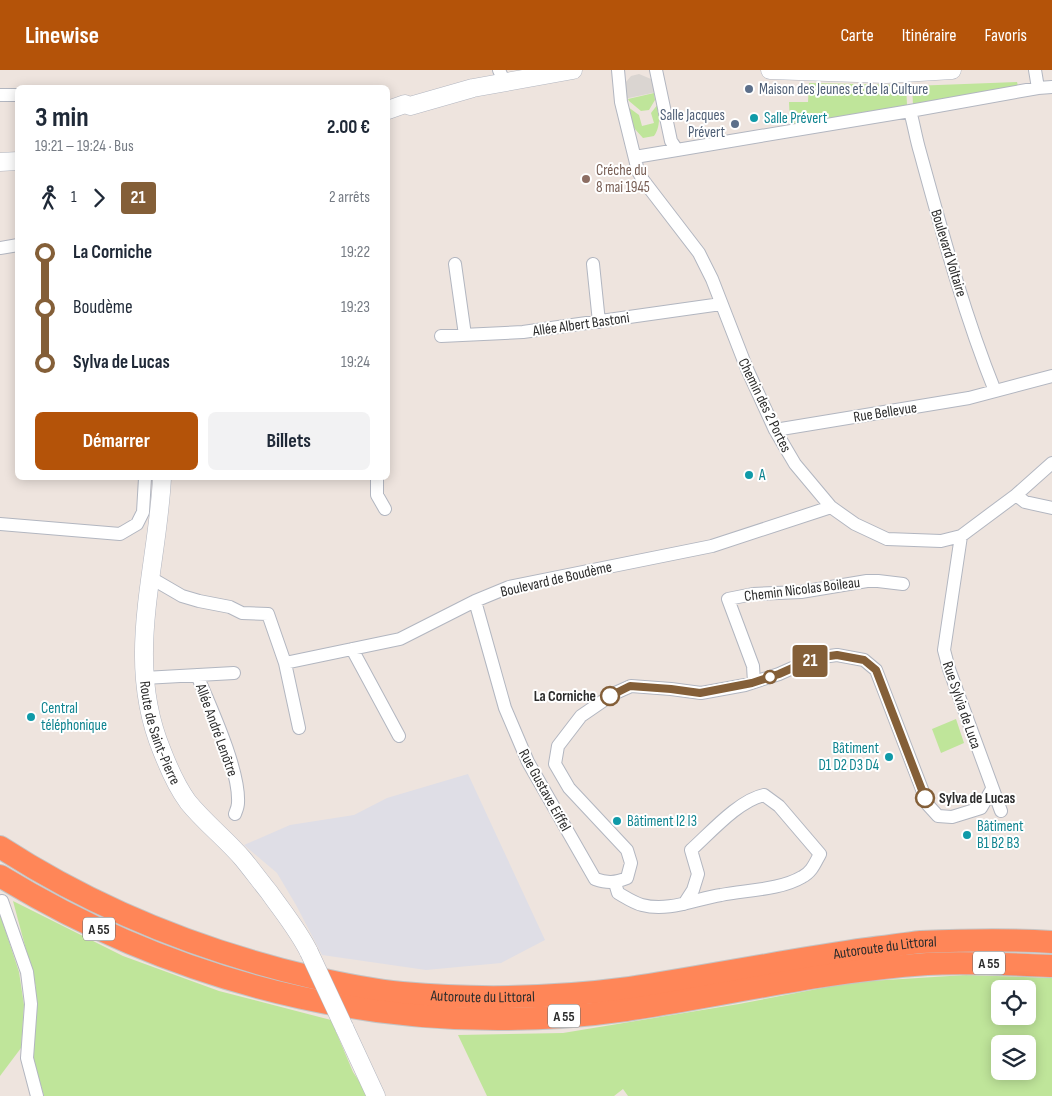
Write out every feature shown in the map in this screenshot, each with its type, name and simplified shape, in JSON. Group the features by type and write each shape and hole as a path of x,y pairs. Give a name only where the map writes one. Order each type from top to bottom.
{"highway":[{"name":"Autoroute du Littoral","path":"4,849 82,894 177,936 223,953 336,983 400,993 477,997 538,996 629,988 820,955 921,942 1027,940 1052,942"},
{"name":"Autoroute du Littoral","path":"0,877 53,906 145,949 203,971 242,983 347,1008 437,1017 492,1019 563,1016 625,1010 832,975 926,964 978,962 1052,966"}],"main road":[{"path":"390,109 405,104 410,106 501,76 573,70"},
{"path":"770,70 888,72 952,70"},
{"path":"390,119 408,112 410,106"},
{"path":"0,162 15,161"},
{"path":"0,169 15,168"},
{"name":"Route de Saint-Pierre","path":"162,480 145,620 144,678 146,702 157,741 170,771 187,800 212,829 243,859 286,914 306,947 376,1096"}],"street":[{"name":"Chemin des 2 Portes","path":"618,70 621,102 638,171 646,187 699,253 712,279 747,370 775,430 795,464 831,507 855,524 887,538 941,541 961,536 1016,495 1052,464"},
{"path":"656,70 674,145"},
{"path":"1035,70 1038,88"},
{"path":"635,154 674,145 910,112 1052,87"},
{"path":"0,95 15,95"},
{"name":"Boulevard Voltaire","path":"910,112 944,240 995,391"},
{"path":"0,248 15,245"},
{"path":"455,264 466,335"},
{"path":"593,264 599,322"},
{"name":"Allée Albert Bastoni","path":"441,336 523,332 721,304"},
{"name":"Rue Bellevue","path":"775,430 969,398 1052,376"},
{"path":"0,524 120,534 137,524 143,512 145,480"},
{"path":"377,480 377,495 385,509"},
{"path":"1016,495 1025,502 1052,508"},
{"name":"Boulevard de Boudème","path":"285,663 400,639 475,601 509,587 712,546 831,507"},
{"name":"Rue Sylvia de Luca","path":"961,536 944,650 1001,811"},
{"path":"151,578 182,596 198,601 230,607 242,613 268,614 285,663 299,728"},
{"name":"Chemin Nicolas Boileau","path":"754,682 753,666 728,599 753,594 801,592 872,581 903,584"},
{"name":"Rue Gustave Eiffel","path":"475,601 505,708 528,762 595,879 615,883 618,893 642,905 670,906 684,904 718,895 785,885 802,878 812,870 820,854 779,806 764,795 755,796 744,802 691,850 698,874 693,890 684,904"},
{"path":"352,649 399,736"},
{"path":"615,883 627,878 631,862 627,850 569,788 555,764 558,746 581,716 613,694 630,686 700,693 754,682 779,674 815,658 837,655 864,660 876,670 928,805 938,816 952,817 981,808 992,789"},
{"path":"144,678 234,673"},
{"name":"Allée André Lenôtre","path":"197,675 235,776 238,803 235,814"},
{"path":"2,901 27,972 31,1004 27,1058 37,1096"}],"shaded area":[{"path":"639,74 651,79 657,92 624,99 626,82 631,76"},
{"path":"468,774 545,940 501,963 426,970 322,955 277,873 244,845 290,825 354,815 387,798"}],"green space":[{"path":"1017,82 1018,86 913,105 912,86"},
{"path":"809,83 906,85 907,105 790,125 789,102 808,102"},
{"path":"654,93 655,100 649,110 641,111 628,99"},
{"path":"658,104 658,128 654,136 643,138 634,128 628,107 639,115 642,126 654,123 651,113"},
{"path":"956,719 964,743 941,753 932,729"},
{"path":"13,901 123,956 219,991 331,1020 353,1072 369,1096 44,1096 33,1058 36,987"},
{"path":"0,914 19,972 24,1005 21,1048 0,1076"},
{"path":"966,975 1052,978 1052,1096 628,1096 623,1089 614,1096 487,1096 458,1035 563,1033 739,1004 854,982"}],"bus line":[{"name":"21","path":"610,696 630,686 700,693 752,683 779,674 815,658 837,655 864,660 876,670 925,798"}],"place":[{"name":"Maison des Jeunes et de la Culture","path":"749,89"},
{"name":"Salle Prévert","path":"754,118"},
{"name":"Salle Jacques Prévert","path":"735,124"},
{"name":"Créche du 8 mai 1945","path":"586,179"},
{"name":"A","path":"749,475"},
{"name":"La Corniche","path":"610,696"},
{"name":"Central téléphonique","path":"31,717"},
{"name":"Bâtiment D1 D2 D3 D4","path":"889,757"},
{"name":"Sylva de Lucas","path":"925,798"},
{"name":"Bâtiment I2 I3","path":"617,821"},
{"name":"Bâtiment B1 B2 B3","path":"967,835"}]}
